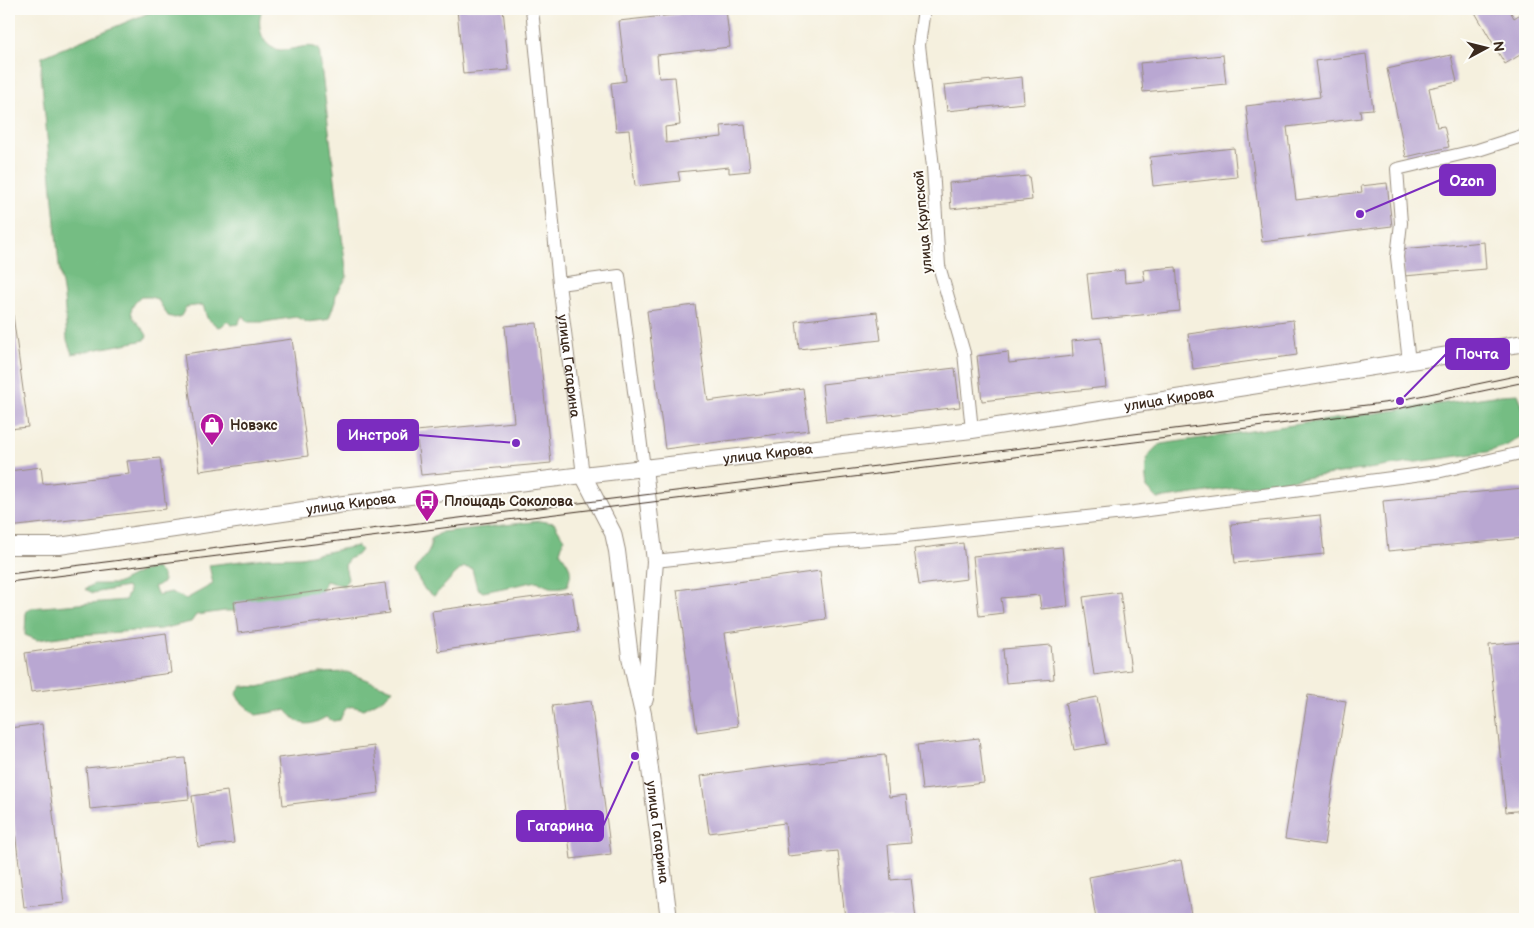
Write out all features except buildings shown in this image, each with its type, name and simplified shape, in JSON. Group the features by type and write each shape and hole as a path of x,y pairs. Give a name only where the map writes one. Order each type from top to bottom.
{"street":[{"name":"улица Гагарина","path":"532,9 559,284 583,474 613,533 617,551 630,657 644,714 668,919"},
{"name":"улица Крупской","path":"924,9 919,46 933,167 940,266 964,354 972,430"},
{"path":"1409,362 1397,257 1400,223 1397,169 1478,150 1525,135"},
{"name":"улица Гагарина","path":"559,284 619,276 655,561 644,714"},
{"name":"улица Кирова","path":"9,546 59,546 344,504 583,474 972,430 1525,343"},
{"path":"1525,343 1525,348"},
{"path":"655,561 1134,512 1437,472 1525,452"}],"green space":[{"path":"158,9 262,9 260,28 268,45 280,50 310,46 319,49 347,277 336,294 329,318 307,322 296,317 264,322 248,322 244,316 240,319 239,324 231,325 227,321 218,327 207,318 203,305 186,307 181,316 175,318 168,316 158,300 151,297 141,297 135,303 132,313 147,336 145,340 72,354 67,340 64,297 59,266 41,72 42,57"},
{"path":"1518,394 1524,414 1523,435 1506,446 1487,452 1158,499 1147,488 1146,463 1151,453 1161,444"},
{"path":"540,521 554,523 564,539 560,552 570,568 567,586 551,587 537,581 483,592 477,588 472,569 464,567 434,596 425,590 414,572 428,553 431,539 442,532"},
{"path":"357,546 361,550 357,555 348,559 345,566 348,579 344,586 326,581 322,590 305,604 255,611 225,611 196,615 191,622 161,629 37,640 25,635 26,612 31,608 125,600 129,592 127,587 93,593 85,589 94,584 117,584 142,571 156,568 163,575 163,583 154,587 158,595 171,592 186,599 213,584 209,565 266,558 301,557"},
{"path":"347,672 393,689 386,697 364,709 346,708 340,720 333,721 326,717 309,724 304,724 295,719 286,710 256,715 240,701 236,694 242,686 258,687 320,673"}],"tram line":[{"path":"9,574 1391,402 1525,374"},
{"path":"9,582 1392,410 1525,382"}],"place":[{"name":"Ozon","path":"1360,214"},
{"name":"Почта","path":"1400,401"},
{"name":"Инстрой","path":"516,443"},
{"name":"Новэкс","path":"212,446"},
{"name":"Площадь Соколова","path":"427,522"},
{"name":"Гагарина","path":"635,756"}]}
